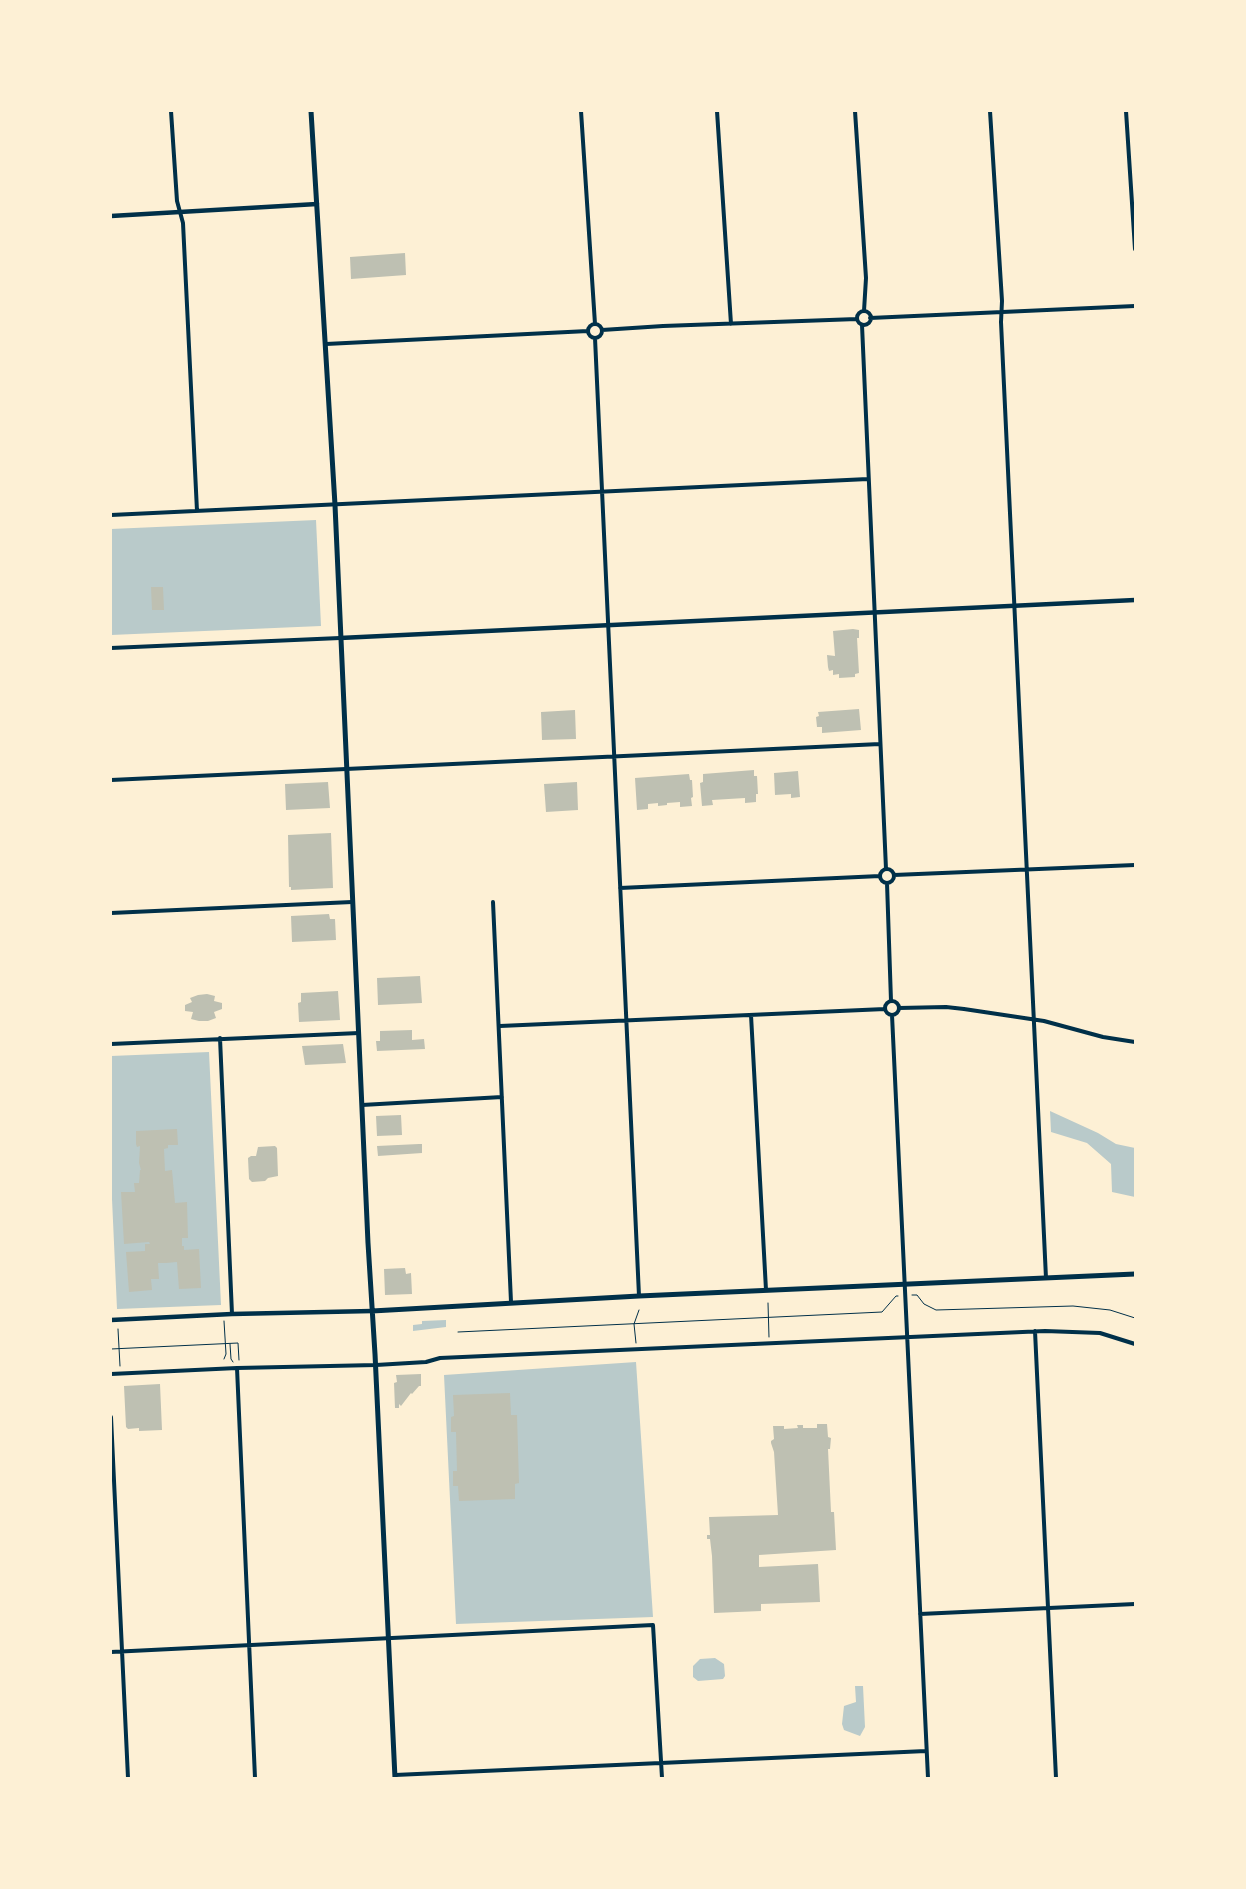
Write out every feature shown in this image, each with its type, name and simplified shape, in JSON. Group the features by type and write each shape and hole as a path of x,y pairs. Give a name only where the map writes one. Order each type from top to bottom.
{"main road":[{"path":"311,111 335,505 352,902 395,1776"},
{"path":"372,1311 511,1302 1135,1274"}],"street":[{"path":"171,111 177,201 183,223 198,511"},
{"path":"581,111 595,324"},
{"path":"717,111 731,324"},
{"path":"855,111 866,278 864,312"},
{"path":"990,111 1002,312 1046,1278"},
{"path":"1126,111 1135,250"},
{"path":"111,216 317,204"},
{"path":"870,318 1135,306"},
{"path":"857,319 859,313 869,314 868,324 862,325"},
{"path":"602,330 857,319"},
{"path":"857,319 862,325 886,869"},
{"path":"595,324 602,330"},
{"path":"588,331 590,326 595,324"},
{"path":"595,338 600,336 602,330"},
{"path":"326,344 588,331"},
{"path":"588,331 590,336 595,338"},
{"path":"595,338 639,1296"},
{"path":"111,516 868,479"},
{"path":"111,648 1135,600"},
{"path":"111,780 880,744"},
{"path":"894,876 1135,865"},
{"path":"887,883 882,881 881,871 891,870 894,876"},
{"path":"620,888 880,876"},
{"path":"887,883 894,876"},
{"path":"887,883 891,1001"},
{"path":"111,913 352,902"},
{"path":"493,902 511,1302"},
{"path":"891,1001 896,1003 899,1008"},
{"path":"885,1009 886,1004 891,1001"},
{"path":"899,1008 946,1007 1033,1019 1103,1037 1135,1042"},
{"path":"892,1015 899,1008"},
{"path":"500,1026 885,1009"},
{"path":"885,1009 887,1013 892,1015"},
{"path":"751,1015 766,1290"},
{"path":"892,1015 928,1778"},
{"path":"111,1044 359,1033"},
{"path":"220,1038 232,1314"},
{"path":"362,1105 502,1097"},
{"path":"111,1320 232,1314 372,1311"},
{"path":"111,1374 237,1368 376,1365 426,1362 440,1358 1064,1330 1100,1333 1135,1344"},
{"path":"1035,1331 1056,1778"},
{"path":"237,1368 255,1778"},
{"path":"111,1416 128,1778"},
{"path":"920,1614 1135,1604"},
{"path":"111,1652 653,1625 662,1778"},
{"path":"395,1776 926,1751"}],"path":[{"path":"913,1295 916,1295 924,1304 936,1310 1073,1306 1110,1310 1135,1318"},
{"path":"458,1332 882,1312 898,1296"},
{"path":"768,1304 770,1342"},
{"path":"636,1349 634,1324 638,1310"},
{"path":"224,1320 226,1344 224,1359"},
{"path":"118,1329 120,1366"},
{"path":"111,1349 238,1343 240,1360 237,1368"},
{"path":"230,1344 231,1359 237,1368"}],"shaded area":[{"path":"316,520 321,626 111,635 111,529"},
{"path":"209,1052 221,1305 117,1309 111,1177 111,1056"},
{"path":"1050,1111 1098,1133 1116,1144 1135,1148 1135,1197 1112,1192 1111,1164 1087,1143 1051,1132"},
{"path":"446,1320 446,1327 413,1331 413,1325 422,1324 422,1321"},
{"path":"636,1362 653,1617 456,1624 444,1375"},
{"path":"715,1658 724,1664 725,1676 723,1679 698,1681 693,1677 693,1666 700,1659"},
{"path":"855,1686 863,1686 865,1727 860,1736 844,1730 842,1724 844,1706 856,1702"}],"building":[{"path":"405,253 406,275 351,279 350,257"},
{"path":"151,587 163,587 164,610 152,610"},
{"path":"859,630 859,638 857,638 859,673 855,674 855,677 839,678 839,674 833,675 833,670 829,671 828,667 827,655 835,656 833,631"},
{"path":"859,709 861,730 822,733 822,727 817,727 816,717 819,716 818,712"},
{"path":"575,710 576,739 542,740 541,712"},
{"path":"754,770 754,776 757,776 758,794 756,794 756,802 745,803 745,798 712,800 713,805 702,806 700,783 703,782 703,774"},
{"path":"798,771 800,797 791,798 791,794 775,795 774,773"},
{"path":"689,774 690,780 692,780 692,806 680,807 680,802 658,806 658,803 648,804 648,809 637,810 635,778"},
{"path":"328,782 330,808 286,810 285,784"},
{"path":"577,782 578,810 546,812 544,784"},
{"path":"331,833 333,888 291,890 291,887 289,887 288,835"},
{"path":"329,914 330,919 335,919 336,940 292,942 291,916"},
{"path":"420,976 422,1003 378,1005 377,978"},
{"path":"338,991 340,1020 299,1022 298,1003 301,1002 301,993"},
{"path":"207,994 215,996 214,1001 222,1003 222,1009 214,1012 216,1018 208,1021 191,1019 193,1012 185,1011 185,1005 192,1002 190,998"},
{"path":"412,1030 412,1040 424,1039 425,1049 377,1051 376,1041 380,1041 380,1031"},
{"path":"343,1044 346,1063 305,1065 302,1046"},
{"path":"401,1115 402,1135 377,1136 376,1116"},
{"path":"177,1129 178,1145 168,1145 168,1148 164,1149 165,1171 172,1170 175,1203 187,1202 188,1238 182,1238 182,1246 184,1246 184,1250 199,1249 201,1288 179,1289 177,1262 158,1263 159,1279 151,1279 152,1290 129,1292 126,1252 145,1251 145,1244 150,1244 149,1242 124,1244 121,1192 135,1192 134,1183 139,1183 141,1170 139,1163 140,1146 137,1147 136,1144 136,1131"},
{"path":"422,1144 422,1153 378,1156 377,1146"},
{"path":"275,1146 277,1148 278,1176 268,1178 265,1181 252,1182 249,1179 248,1158 256,1156 258,1147"},
{"path":"405,1268 406,1274 411,1273 412,1294 385,1295 384,1269"},
{"path":"421,1374 421,1386 411,1393 401,1406 399,1404 399,1408 395,1408 394,1383 397,1382 396,1375"},
{"path":"160,1384 162,1430 139,1431 139,1428 128,1429 126,1427 124,1386"},
{"path":"510,1393 511,1415 517,1415 519,1483 515,1484 515,1499 459,1501 458,1486 453,1486 453,1471 457,1471 456,1432 451,1432 451,1417 454,1416 453,1395"},
{"path":"817,1424 827,1424 828,1437 831,1438 830,1449 828,1449 831,1512 834,1512 836,1550 759,1555 759,1567 818,1564 820,1602 761,1604 761,1611 714,1613 712,1556 710,1539 707,1539 707,1535 710,1535 709,1517 778,1515 774,1452 771,1443 774,1439 773,1426 784,1426 784,1429 798,1428 797,1425 803,1425 803,1428 817,1428"}]}
